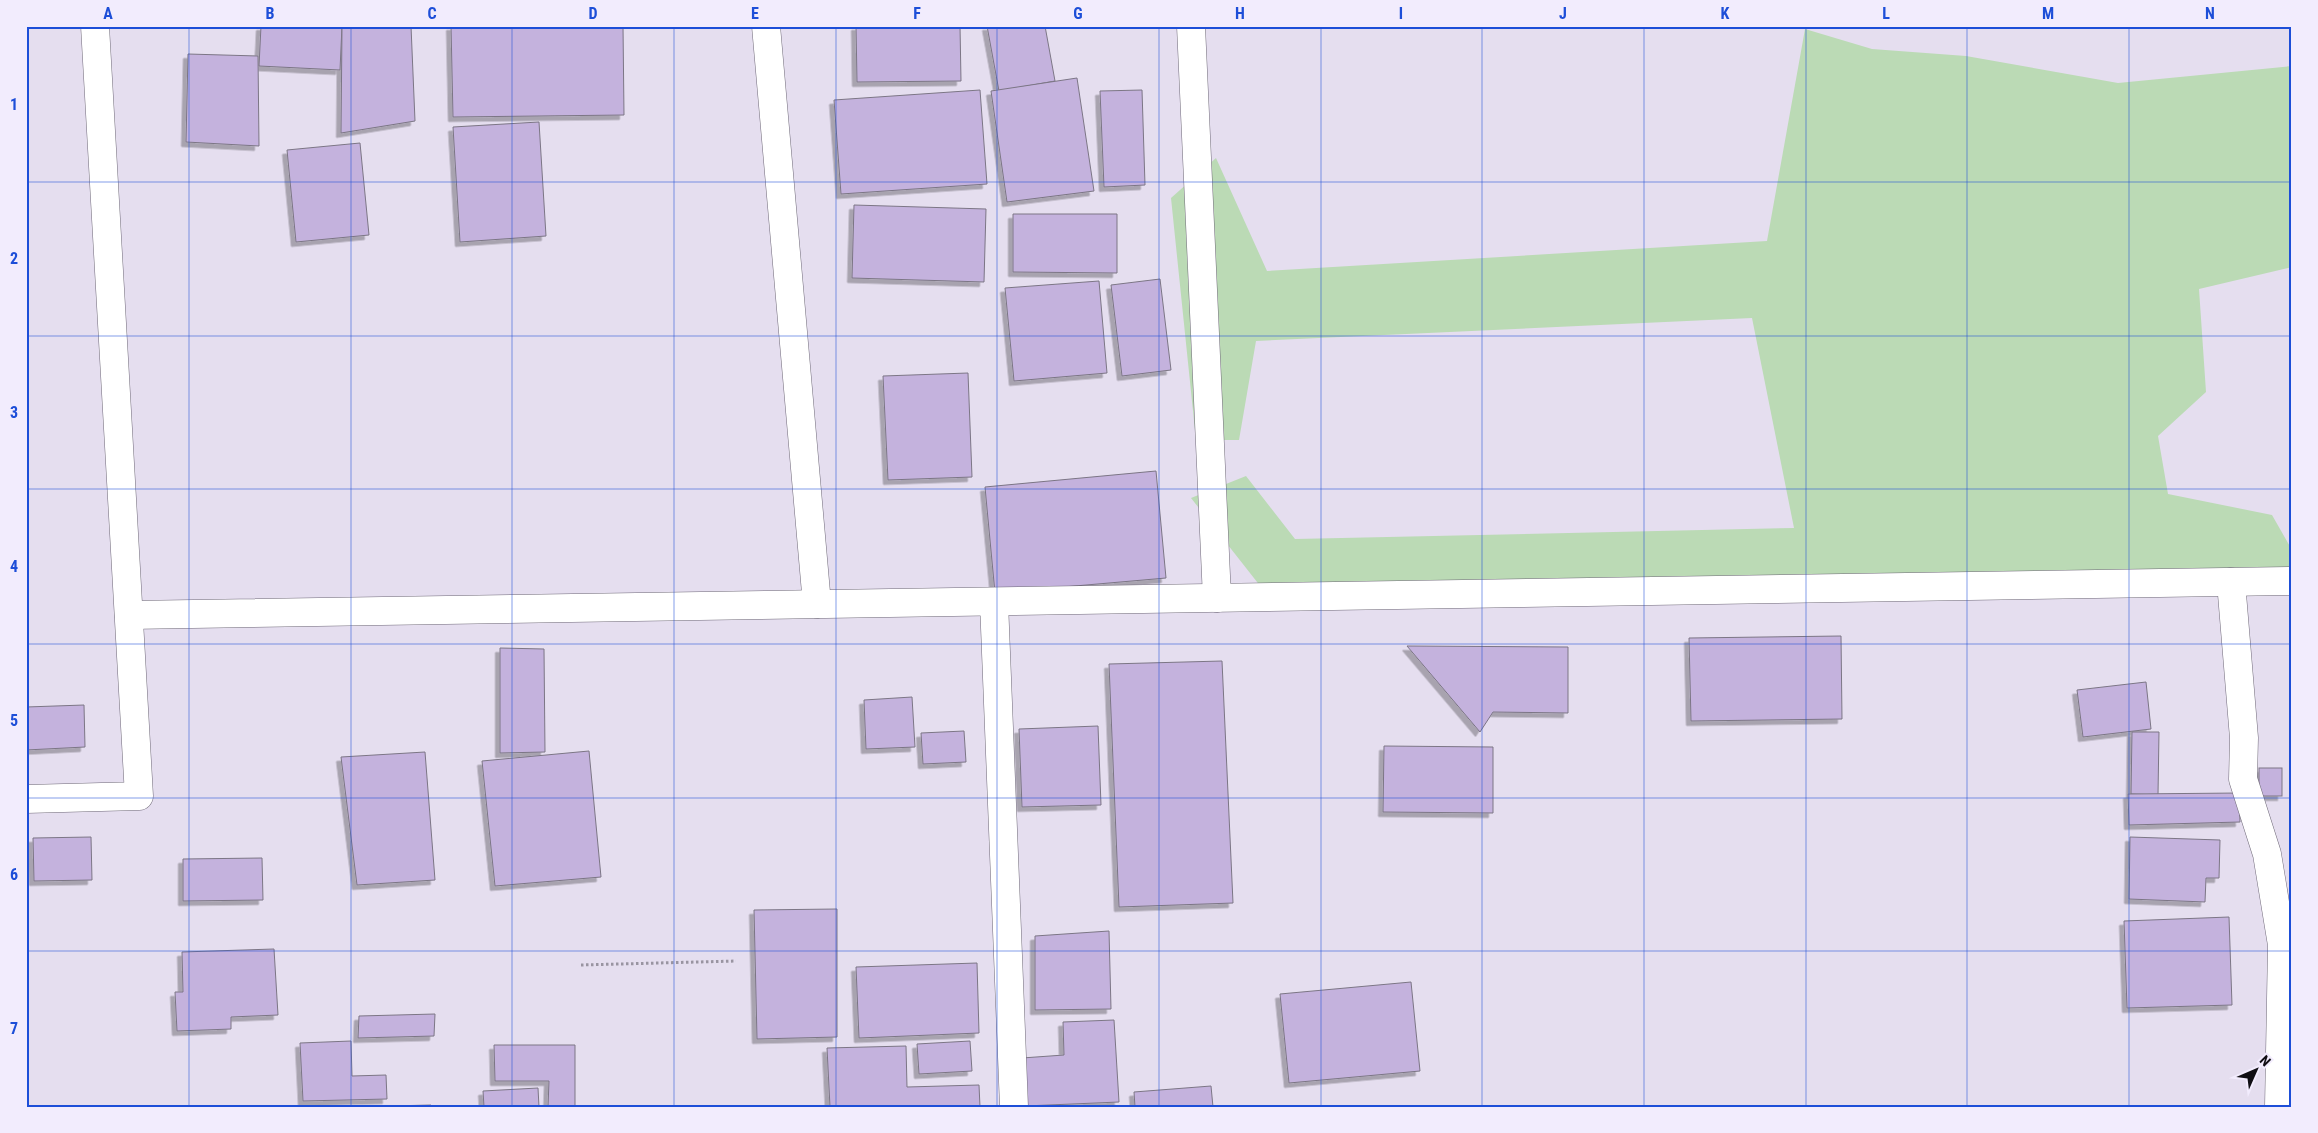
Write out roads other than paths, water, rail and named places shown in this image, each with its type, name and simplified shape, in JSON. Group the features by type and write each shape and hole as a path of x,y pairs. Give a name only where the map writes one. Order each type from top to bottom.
{"street":[{"path":"26,799 139,796 94,26"},
{"path":"766,26 817,604"},
{"path":"1191,26 1216,598"},
{"path":"129,615 2292,581"},
{"path":"2231,582 2244,738 2242,779 2267,854 2282,945 2279,1107"},
{"path":"994,602 1014,1107"}]}
